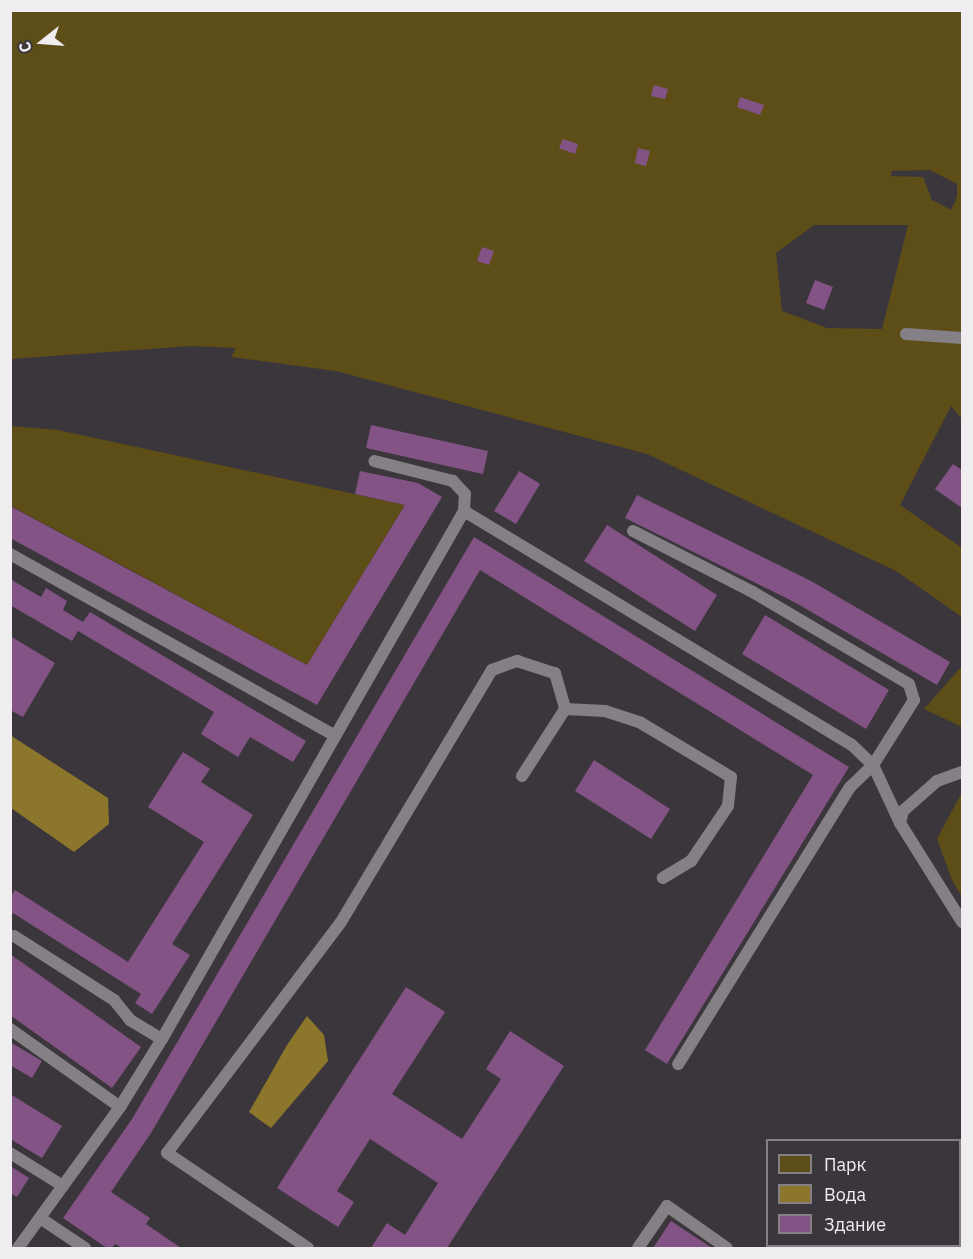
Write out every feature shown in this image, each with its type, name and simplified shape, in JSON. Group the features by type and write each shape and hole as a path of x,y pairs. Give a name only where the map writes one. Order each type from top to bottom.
{"lane":[{"path":"906,334 963,338"},
{"path":"18,1248 120,1107 162,1039 464,511 465,494 453,481 374,461"},
{"path":"464,511 852,745 873,765 900,823 963,922"},
{"path":"633,531 751,591 909,684 914,700 873,765 850,787 678,1064"},
{"path":"10,554 335,736"},
{"path":"308,1248 167,1153 341,922 492,670 516,661 555,673 565,709 522,776"},
{"path":"565,709 605,711 641,723 731,777 728,806 691,861 663,878"},
{"path":"900,823 903,811 937,781 963,772"},
{"path":"14,936 114,1000 130,1020 162,1039"},
{"path":"10,1029 120,1107"},
{"path":"10,1153 63,1186"},
{"path":"638,1248 668,1206 727,1248"},
{"path":"40,1218 85,1248"}],"green space":[{"path":"11,11 962,11 962,419 951,406 900,505 962,548 962,617 896,571 647,454 336,371 231,357 236,348 192,346 11,359","holes":["930,170 957,184 957,197 951,210 932,200 923,177 891,176 892,171","814,225 908,225 882,329 827,328 782,311 776,253"]},
{"path":"10,426 58,430 405,505 307,665 11,506"},
{"path":"962,666 962,727 924,709"},
{"path":"962,792 962,897 952,880 937,839"}],"water":[{"path":"10,735 108,798 109,824 74,852 11,808"},
{"path":"307,1016 324,1035 328,1061 271,1128 249,1112 287,1045"}],"building":[{"path":"654,85 668,89 665,99 651,96"},
{"path":"740,97 764,105 760,115 737,107"},
{"path":"563,139 578,144 575,154 559,148"},
{"path":"638,148 650,151 646,166 635,163"},
{"path":"482,247 494,251 489,265 477,261"},
{"path":"815,280 833,287 824,310 806,303"},
{"path":"371,425 488,451 483,474 366,448"},
{"path":"953,464 962,470 962,508 935,489"},
{"path":"360,471 418,483 442,497 317,705 10,538 10,506 307,665 405,505 355,494"},
{"path":"519,471 540,484 516,524 494,511"},
{"path":"637,495 811,581 950,662 937,685 796,603 625,518"},
{"path":"607,525 717,595 695,631 584,561"},
{"path":"474,537 849,767 667,1064 645,1050 813,775 480,570 151,1133 111,1192 150,1218 146,1224 181,1248 122,1248 115,1244 112,1248 107,1248 63,1218 132,1119"},
{"path":"10,579 41,597 46,588 67,601 63,610 83,622 90,612 306,741 293,762 250,737 238,757 201,734 214,712 78,631 72,641 10,605"},
{"path":"765,615 889,690 866,729 742,654"},
{"path":"10,636 55,663 23,717 10,710"},
{"path":"183,752 210,769 201,782 253,815 172,944 190,955 152,1014 135,1003 141,994 13,913 10,917 10,897 15,890 128,962 204,842 148,807"},
{"path":"594,760 670,809 651,839 575,791"},
{"path":"10,954 141,1047 112,1088 10,1015"},
{"path":"406,987 445,1012 392,1094 462,1139 501,1079 486,1069 510,1031 564,1066 447,1248 371,1248 387,1223 405,1235 438,1183 370,1139 337,1191 354,1202 338,1227 277,1188"},
{"path":"10,1042 42,1061 32,1078 10,1065"},
{"path":"10,1094 62,1126 42,1158 10,1139"},
{"path":"10,1166 29,1178 17,1197 10,1193"},
{"path":"671,1221 712,1248 653,1248"}]}
